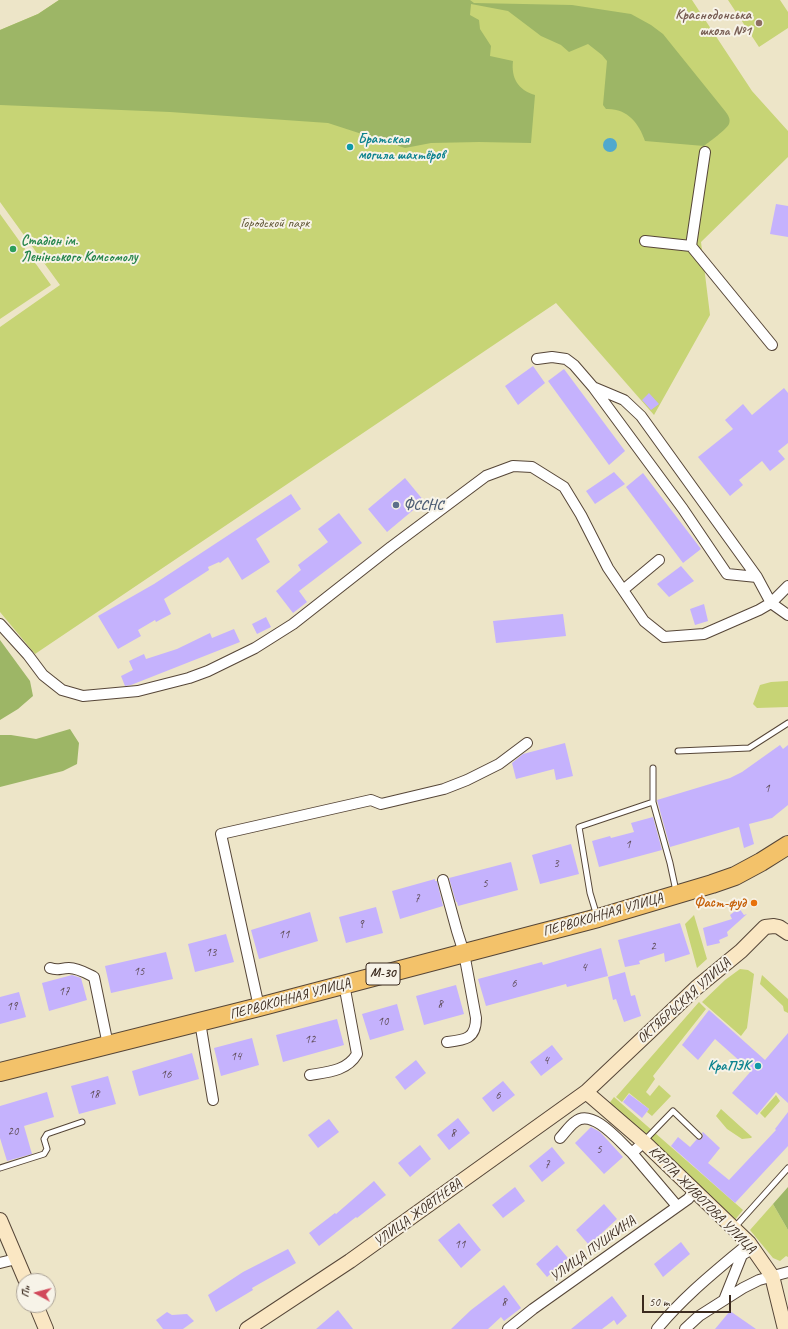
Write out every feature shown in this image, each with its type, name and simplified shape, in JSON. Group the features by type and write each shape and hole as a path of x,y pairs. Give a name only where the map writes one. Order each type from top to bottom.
{"highway":[{"name":"ПЕРВОКОННАЯ УЛИЦА","path":"0,1072 259,1007 598,918 735,876 788,845"}],"main road":[{"name":"ОКТЯБРЬСКАЯ УЛИЦА","path":"586,1092 696,988 741,951 765,928 774,926 779,927 788,933"},
{"name":"КАРПА ЖИВОТОВА УЛИЦА","path":"586,1092 644,1142 750,1245 772,1276 786,1329"},
{"name":"УЛИЦА ЖОВТНЕВА","path":"247,1329 350,1261 586,1092"},
{"path":"0,1220 22,1273"},
{"path":"39,1313 46,1329"}],"street":[{"path":"691,246 705,152"},
{"path":"645,241 691,246 772,345"},
{"path":"537,359 552,357 566,359 574,365 683,509 727,574 757,577"},
{"path":"592,387 624,400 641,416 757,577 771,603 788,615"},
{"path":"0,624 28,654 42,675 62,690 83,696 138,691 189,678 208,671 255,648 293,624 391,547 486,476 513,466 532,467 564,487 581,515 608,568 644,621 664,637 704,634 759,610 771,603 788,586"},
{"path":"623,590 659,560"},
{"path":"259,1007 221,834 371,800 381,804 444,789 499,764 527,743"},
{"path":"443,880 464,953 476,1018 476,1027 471,1036 462,1040 446,1042"},
{"path":"50,968 58,971 69,968 81,970 94,977 108,1045"},
{"path":"310,1075 338,1070 352,1062 357,1054 344,984"},
{"path":"200,1022 213,1100"},
{"path":"560,1138 575,1121 586,1117 597,1121 632,1153 677,1206"},
{"path":"632,1153 644,1142"},
{"name":"УЛИЦА ПУШКИНА","path":"508,1329 533,1309 688,1199 694,1192"},
{"path":"724,1300 742,1255 750,1245"},
{"path":"657,1329 670,1313 695,1288 750,1245"},
{"path":"0,1263 16,1259"},
{"path":"685,1329 699,1316 760,1280 788,1272"}],"lane":[{"path":"678,751 749,748 788,722"},
{"path":"654,768 653,802 670,863 676,894"},
{"path":"598,918 590,892 579,827 653,802"},
{"path":"644,1142 673,1111 700,1136"},
{"path":"0,1168 44,1154 47,1149 44,1139 47,1134 82,1122"},
{"path":"734,1228 788,1168"}],"green space":[{"name":"Городской парк","path":"59,0 692,0 752,91 788,131 788,157 701,242 710,315 654,415 556,303 35,654 0,612 0,327 60,285 0,202 0,30 38,14"},
{"path":"59,0 470,0 474,3 572,5 631,14 651,25 663,34 725,111 730,122 725,129 704,146 645,141 636,123 631,118 620,111 606,109 603,105 607,61 602,55 588,44 569,52 561,45 541,36 508,11 471,4 470,15 479,20 480,29 491,46 490,56 513,61 513,73 520,87 535,95 531,143 431,143 405,148 328,123 170,112 0,105 0,30 38,14"},
{"path":"728,0 780,0 788,12 788,28 759,47"},
{"name":"Стадіон ім. Ленінського Комсомолу","path":"0,214 51,285 0,319"},
{"path":"0,640 30,681 33,696 18,709 0,720"},
{"path":"788,681 788,707 757,708 753,704 760,685 771,682"},
{"path":"70,729 79,743 77,764 63,771 0,787 0,735 11,735 36,739"},
{"path":"694,915 707,959 697,968 685,924"},
{"path":"740,969 748,970 754,974 747,1028 741,1036 702,1002 725,980"},
{"path":"762,975 788,999 788,1013 784,1011 783,1006 760,984"},
{"path":"699,1002 706,1009 653,1076 655,1079 646,1092 650,1096 659,1085 671,1096 652,1116 647,1112 649,1109 629,1093 622,1102 616,1097"},
{"path":"776,1095 780,1101 765,1118 760,1113"},
{"path":"614,1097 743,1210 734,1221 608,1105"},
{"path":"721,1109 752,1137 742,1139 727,1129 716,1116"},
{"path":"788,1187 788,1230 773,1204"},
{"path":"773,1204 788,1230 788,1257 786,1256 780,1261 773,1258 750,1230"}],"water":[{"path":"607,138 613,138 617,142 617,148 613,152 607,152 603,148 603,142"}],"building":[{"path":"776,204 788,206 788,237 770,234"},
{"path":"533,366 545,383 518,405 505,386"},
{"path":"564,369 625,451 609,465 548,381"},
{"path":"784,388 788,393 788,443 778,451 785,459 770,471 762,461 739,480 743,485 730,496 698,457 733,429 725,420 743,404 752,415"},
{"path":"649,393 659,404 651,410 642,400"},
{"path":"614,472 625,484 595,504 586,491"},
{"path":"643,473 701,549 683,563 626,487"},
{"name":"ФССНС","path":"405,478 424,501 387,532 368,509"},
{"path":"291,494 301,509 256,539 270,562 242,580 228,557 220,563 219,562 208,567 209,570 164,599 171,614 156,622 155,620 138,630 141,636 118,649 98,616 154,584"},
{"path":"339,513 362,543 299,591 307,602 293,613 276,591 301,570 298,565 328,542 318,529"},
{"path":"681,566 694,581 669,597 657,584"},
{"path":"704,604 708,621 695,625 690,609"},
{"path":"563,614 566,636 496,643 493,621"},
{"path":"266,617 271,627 257,634 252,624"},
{"path":"234,629 240,642 131,685 125,686 121,676 133,670 129,661 144,654 146,659 177,649 210,633 212,638"},
{"path":"565,743 573,776 556,780 554,769 516,779 512,763 523,754"},
{"path":"780,745 783,749 788,745 788,805 772,818 749,824 754,844 744,848 739,827 670,847 657,800 730,778 742,772"},
{"path":"653,817 662,850 599,867 592,841 634,832 631,823"},
{"path":"571,844 579,874 540,884 532,855"},
{"path":"511,862 518,890 458,906 449,878"},
{"path":"435,879 435,881 437,881 443,906 400,919 392,891"},
{"path":"376,907 383,933 346,943 339,917"},
{"path":"739,908 744,915 747,914 727,932 728,936 719,940 720,943 707,946 703,928 732,919 730,915"},
{"path":"310,912 318,941 259,959 251,930"},
{"path":"680,923 690,954 665,962 664,953 639,961 640,964 625,967 618,940"},
{"path":"226,934 234,962 195,972 188,944"},
{"path":"601,948 608,976 567,987 566,984 486,1006 478,979 542,962 543,965"},
{"path":"166,952 173,979 111,993 105,966"},
{"path":"625,972 631,996 635,995 641,1016 624,1022 616,999 613,1000 608,977"},
{"path":"72,975 81,978 87,1000 49,1011 42,983"},
{"path":"456,985 464,1014 424,1025 416,996"},
{"path":"19,992 26,1017 0,1024 0,997"},
{"path":"397,1004 404,1030 370,1040 362,1014"},
{"name":"КраПЭК","path":"709,1010 765,1060 788,1033 788,1103 776,1092 757,1115 732,1093 751,1071 715,1039 698,1060 682,1045"},
{"path":"337,1019 344,1045 283,1062 276,1035"},
{"path":"252,1038 259,1065 221,1076 214,1048"},
{"path":"552,1045 563,1059 541,1076 530,1062"},
{"path":"192,1053 199,1079 139,1096 132,1071"},
{"path":"416,1060 426,1073 405,1090 395,1077"},
{"path":"108,1076 116,1104 79,1114 71,1086"},
{"path":"503,1081 515,1095 493,1112 482,1098"},
{"path":"47,1092 54,1117 24,1126 32,1154 7,1161 0,1138 0,1106"},
{"path":"629,1094 649,1109 642,1118 623,1102"},
{"path":"788,1112 788,1146 735,1203 671,1146 678,1137 690,1147 697,1139 700,1140 702,1138 703,1132 720,1148 708,1163 729,1180 776,1130 775,1129"},
{"path":"458,1118 470,1133 449,1150 437,1135"},
{"path":"329,1119 339,1132 318,1148 308,1135"},
{"path":"591,1127 600,1132 623,1157 604,1174 575,1143"},
{"path":"420,1145 431,1159 410,1177 398,1163"},
{"path":"552,1147 565,1163 542,1182 529,1166"},
{"path":"374,1181 386,1195 319,1246 309,1233 335,1213 336,1214"},
{"path":"515,1187 525,1201 503,1218 492,1205"},
{"path":"604,1204 617,1219 589,1245 576,1230"},
{"path":"459,1223 481,1250 461,1268 438,1240"},
{"path":"681,1242 690,1254 663,1277 654,1264"},
{"path":"557,1245 568,1258 547,1277 536,1264"},
{"path":"288,1249 296,1263 252,1288 253,1290 216,1312 208,1295 243,1272"},
{"path":"504,1285 521,1308 504,1321 501,1317 488,1329 451,1329 471,1310"},
{"path":"612,1296 627,1316 617,1325 614,1320 602,1329 571,1329"},
{"path":"338,1310 353,1329 316,1329"},
{"path":"730,1311 756,1329 715,1329"},
{"path":"167,1312 172,1315 187,1314 194,1321 183,1329 163,1329 156,1320"}],"place":[{"name":"Краснодонська школа №1","path":"759,23"},
{"name":"Братская могила шахтёров","path":"350,147"},
{"name":"Стадіон ім. Ленінського Комсомолу","path":"13,249"},
{"name":"ФССНС","path":"396,505"},
{"name":"Фаст-фуд","path":"754,903"},
{"name":"КраПЭК","path":"758,1066"}]}
